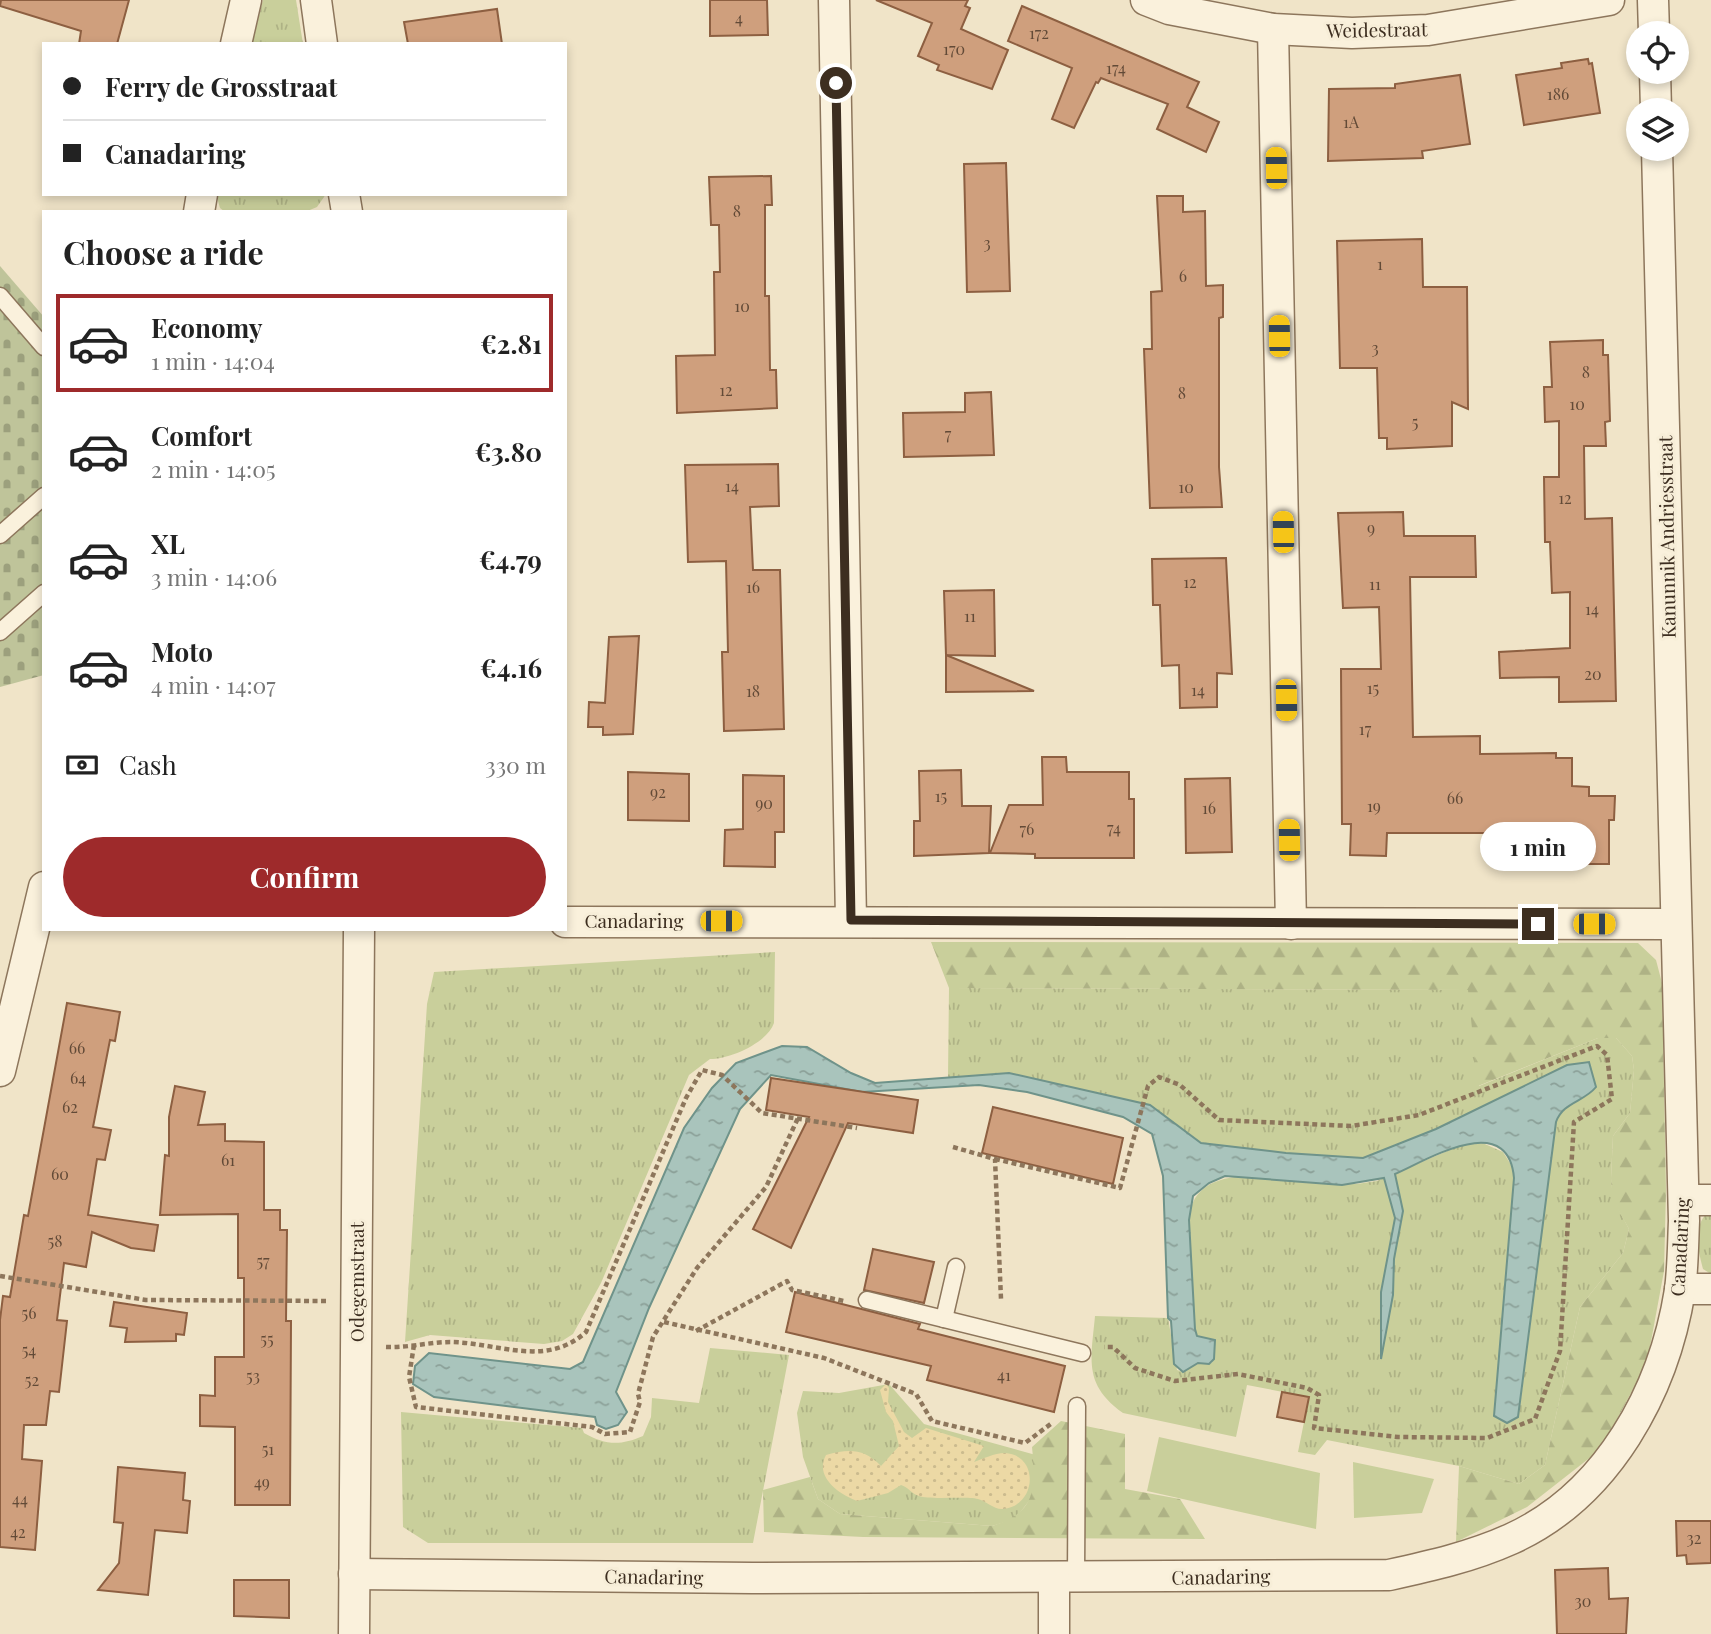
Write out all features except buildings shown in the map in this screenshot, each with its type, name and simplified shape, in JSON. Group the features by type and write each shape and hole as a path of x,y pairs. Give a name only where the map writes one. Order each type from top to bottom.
{"street":[{"path":"236,42 246,0"},
{"path":"316,0 322,42"},
{"path":"834,0 851,920"},
{"name":"Weidestraat","path":"1146,0 1169,9 1273,29 1352,33 1428,30 1609,0"},
{"path":"1653,0 1654,21"},
{"path":"1273,29 1291,924"},
{"name":"Kanunnik Andriesstraat","path":"1657,161 1676,924"},
{"path":"0,1071 42,895"},
{"name":"Canadaring","path":"354,1574 1065,1578 1389,1575 1455,1560 1512,1538 1562,1506 1621,1446 1647,1401 1667,1345 1697,1200 1676,924 851,920 567,922"},
{"name":"Odegemstraat","path":"354,1634 359,931"},
{"path":"1680,1289 1711,1289"},
{"path":"1054,1634 1065,1578"}],"lane":[{"path":"0,296 42,346"},
{"path":"0,535 42,498"},
{"path":"0,632 42,595"},
{"path":"944,1319 956,1267"},
{"path":"867,1300 1087,1350"},
{"path":"1065,1578 1077,1406"}],"path":[{"path":"953,1147 1120,1188 1148,1086 1159,1077 1180,1086 1219,1120 1351,1126 1419,1115 1597,1046 1607,1055 1612,1099 1574,1122 1560,1351 1535,1419 1487,1438 1398,1437 1314,1428 1319,1395 1307,1388 1238,1374 1175,1381 1135,1368 1113,1347 1087,1350"},
{"path":"357,1346 401,1348 451,1342 550,1352 571,1346 586,1332 686,1098 702,1070 722,1075 762,1113 857,1128"},
{"path":"414,1345 410,1377 416,1407 592,1427 605,1434 630,1432 640,1402 638,1394 653,1337 697,1268 766,1187 798,1118"},
{"path":"995,1159 1001,1298"},
{"path":"0,1276 146,1300 358,1301"},
{"path":"696,1331 787,1281 792,1290 859,1305 867,1300"},
{"path":"664,1322 824,1358 916,1394 932,1421 1025,1443 1077,1406"}],"green space":[{"path":"263,0 296,0 303,42 252,42"},
{"path":"217,196 325,196 317,207 310,210 220,208"},
{"path":"0,266 42,315 42,676 0,687"},
{"path":"931,942 1638,943 1656,960 1662,983 1666,1191 1664,1271 1647,1363 1601,1449 1527,1507 1456,1542 1459,1466 1519,1484 1545,1465 1580,1307 1623,1253 1629,1229 1612,1199 1613,1136 1630,1113 1634,1070 1632,1056 1616,1038 1598,1038 1478,1086 1468,990 949,988"},
{"path":"775,952 774,1023 756,1043 737,1053 710,1059 689,1075 601,1283 573,1334 562,1341 544,1344 430,1335 405,1342 427,1004 434,972"},
{"path":"949,988 1469,990 1479,1086 1598,1038 1616,1038 1632,1056 1634,1070 1630,1113 1613,1136 1611,1178 1613,1199 1629,1229 1623,1253 1580,1307 1545,1465 1519,1484 1459,1466 1327,1440 1315,1455 1298,1452 1309,1397 1247,1385 1236,1437 1123,1413 1101,1392 1092,1370 1095,1316 1168,1318 1177,1370 1183,1372 1198,1363 1212,1363 1215,1345 1209,1339 1197,1336 1195,1329 1189,1220 1195,1198 1210,1184 1231,1177 1256,1176 1357,1184 1377,1181 1452,1149 1478,1141 1503,1152 1513,1168 1494,1416 1520,1406 1556,1122 1564,1108 1586,1096 1436,1129 1363,1158 1286,1153 1201,1143 1150,1105 948,1077"},
{"path":"1707,1213 1711,1213 1711,1274 1703,1269 1698,1240 1700,1225"},
{"path":"710,1348 789,1355 753,1543 428,1543 403,1527 401,1412 582,1428 584,1433 599,1440 613,1443 627,1441 643,1436 651,1417 652,1398 699,1403"},
{"path":"889,1384 924,1424 1043,1457 1046,1479 1015,1519 992,1526 840,1514 818,1499 803,1457 797,1413 803,1391 839,1393"},
{"path":"1061,1421 1125,1434 1125,1489 1180,1499 1205,1539 863,1537 764,1532 763,1490 810,1477 818,1499 840,1514 992,1526 1007,1521 1025,1506 1030,1497 1034,1475 1032,1447"},
{"path":"1159,1437 1320,1473 1316,1529 1147,1491"},
{"path":"1353,1462 1434,1479 1422,1513 1354,1518"}],"sand":[{"path":"886,1384 889,1388 888,1402 904,1432 912,1438 926,1428 984,1446 974,1462 1005,1453 1024,1462 1030,1481 1022,1500 1014,1506 999,1509 978,1499 919,1496 901,1485 888,1493 857,1501 830,1484 823,1470 826,1455 842,1452 862,1453 881,1466 899,1446 893,1421 886,1412 880,1390"}],"water":[{"path":"782,1046 807,1047 851,1073 875,1083 1009,1073 1150,1105 1201,1143 1286,1153 1363,1158 1436,1129 1567,1065 1589,1062 1596,1087 1564,1110 1556,1122 1518,1417 1507,1423 1494,1416 1514,1178 1509,1158 1498,1147 1483,1143 1465,1145 1395,1174 1403,1211 1394,1259 1393,1295 1381,1359 1381,1292 1395,1218 1384,1178 1342,1185 1225,1176 1209,1183 1193,1196 1189,1220 1195,1329 1197,1336 1215,1340 1214,1359 1209,1364 1198,1363 1183,1372 1174,1364 1171,1321 1168,1318 1163,1176 1152,1134 1123,1117 1027,1092 979,1085 862,1092 771,1075 740,1109 649,1308 616,1392 627,1412 618,1425 606,1429 597,1425 595,1417 434,1397 413,1384 415,1366 429,1353 570,1369 583,1362 684,1128 712,1088 736,1063"}],"route":[{"path":"836,83 851,920 1538,924"}]}
